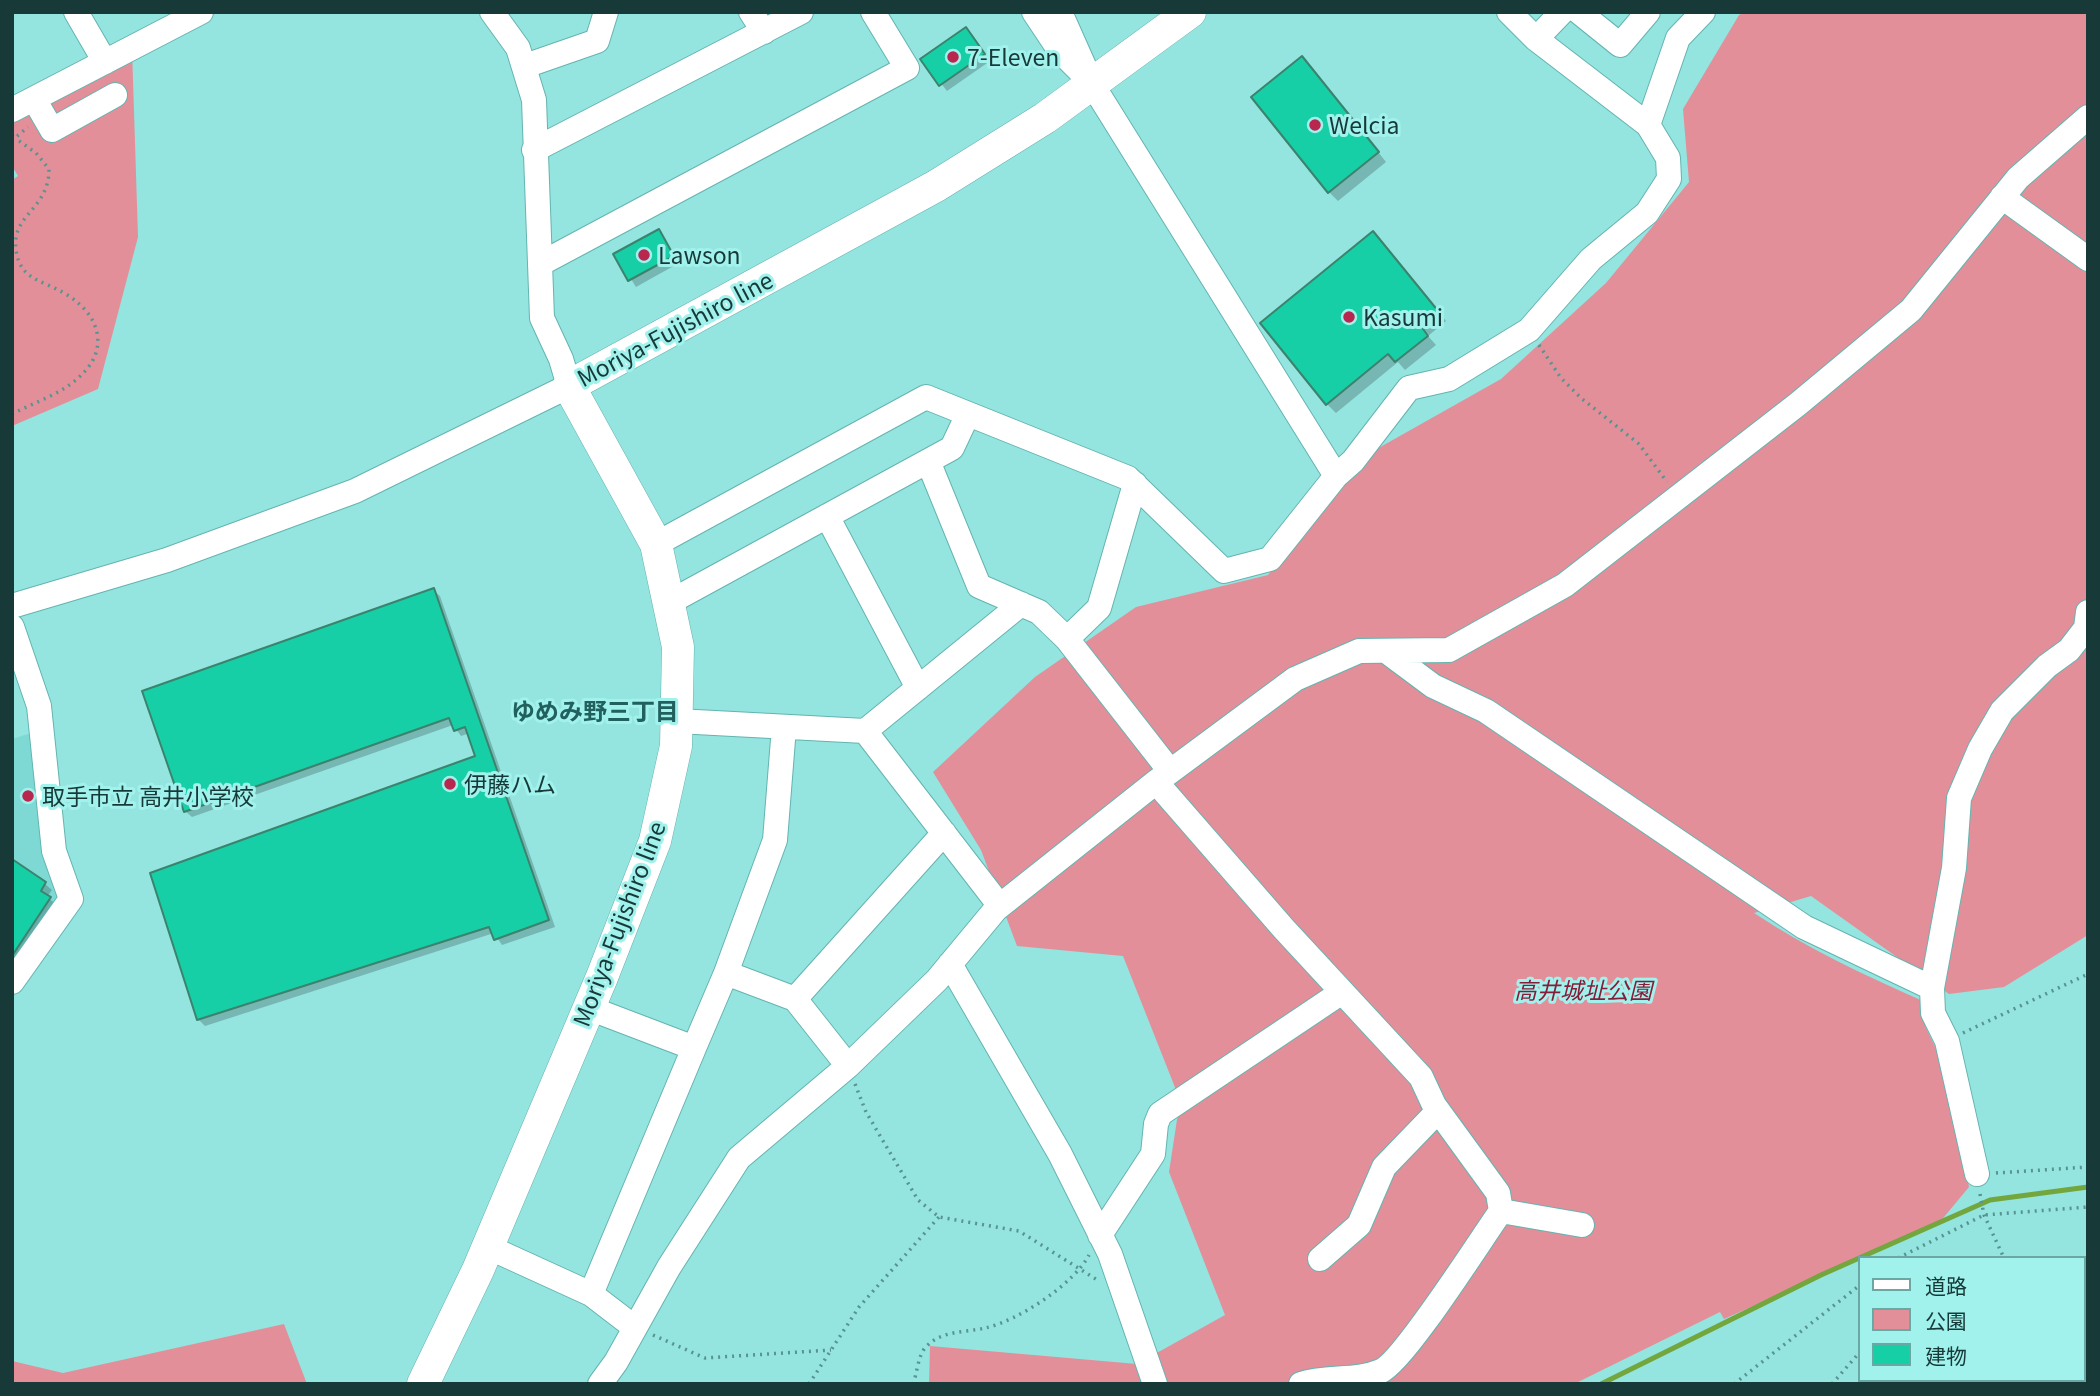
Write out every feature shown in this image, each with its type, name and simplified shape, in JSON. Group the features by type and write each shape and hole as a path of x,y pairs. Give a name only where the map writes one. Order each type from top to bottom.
{"main road":[{"name":"Moriya-Fujishiro line","path":"423,1384 488,1247 589,1008 655,841 676,746 678,647 656,544 569,386 936,186 1045,118 1190,12"}],"street":[{"path":"76,12 96,67 111,97 52,130 23,104 96,67 201,12"},
{"path":"12,606 167,560 355,491 569,386 561,359 542,318 534,100 526,66 518,48 492,12"},
{"path":"526,66 597,41 606,12"},
{"path":"534,150 757,22 801,12"},
{"path":"540,264 907,68 873,12"},
{"path":"1034,12 1060,51 1092,84"},
{"path":"1060,12 1092,84 1336,476"},
{"path":"656,544 926,397 1128,478 1224,571 1270,559 1336,476 1353,461 1409,388 1449,379 1529,330 1591,259 1647,212 1669,179 1668,158 1648,125 1536,39 1509,12"},
{"path":"1536,39 1562,12"},
{"path":"1579,12 1620,45 1648,12"},
{"path":"1648,125 1678,38 1703,12"},
{"path":"600,1384 617,1362 635,1327 738,1158 848,1066 950,964 1000,906 1163,776 1295,679 1359,651 1449,650 1565,585 1798,404 1912,310 2018,178 2088,117"},
{"path":"2002,197 2088,259"},
{"path":"668,603 952,448 968,414"},
{"path":"928,461 979,586 1039,612 1068,639 1163,776 1342,992 1421,1077 1438,1111 1499,1193 1501,1211 1409,1343 1385,1369 1352,1378 1314,1380 1301,1384"},
{"path":"1068,639 1099,608 1135,484"},
{"path":"827,516 918,688"},
{"path":"677,721 865,731 1021,604"},
{"path":"1978,1181 1947,1041 1933,1013 1932,988 1947,913 1959,798 1980,749 2002,711 2047,666 2069,650 2086,628 2088,612"},
{"path":"12,627 39,706 54,851 71,899 16,981 12,982"},
{"path":"1385,651 1433,686 1486,711 1804,927 1932,988"},
{"path":"591,1294 726,972 775,840 784,727"},
{"path":"865,731 1000,906"},
{"path":"795,999 944,833"},
{"path":"950,964 1060,1154 1100,1235 1125,1296 1155,1384"},
{"path":"726,972 795,999 848,1066"},
{"path":"1100,1235 1153,1154 1156,1124 1160,1114 1342,992"},
{"path":"589,1008 694,1048"},
{"path":"1320,1259 1359,1225 1384,1167 1438,1111"},
{"path":"1501,1211 1582,1225"},
{"path":"488,1247 591,1294 635,1327"}],"path":[{"path":"12,414 79,378 98,353 99,337 95,320 88,312 62,291 31,279 22,269 16,251 16,234 24,218 44,198 49,169 36,153 15,138"},
{"path":"1529,330 1561,378 1581,398 1639,444 1678,497"},
{"path":"1947,1041 2088,974"},
{"path":"848,1066 866,1112 918,1200 939,1217 1018,1231 1125,1296"},
{"path":"2003,1256 1985,1213 1978,1181 2088,1167"},
{"path":"1902,1256 1985,1213 2088,1207"},
{"path":"809,1384 859,1307 939,1217"},
{"path":"913,1384 924,1349 946,1334 988,1328 1037,1303 1080,1271 1100,1235"},
{"path":"1734,1384 1858,1287"},
{"path":"635,1327 705,1358 831,1350"},
{"path":"1832,1384 1858,1354"}],"shaded area":[{"name":"取手市立 高井小学校","path":"41,730 65,897 12,974 12,739"}],"green space":[{"name":"高井城址公園","path":"1745,12 2088,12 2088,935 2004,987 1949,994 1811,896 1754,913 1837,961 1923,1001 1925,1026 1939,1055 1969,1187 1939,1223 1865,1256 1858,1256 1858,1259 1724,1319 1720,1312 1574,1384 929,1384 930,1346 1137,1364 1225,1315 1169,1172 1180,1100 1123,956 1017,946 981,850 933,772 1035,677 1136,607 1268,575 1359,459 1501,379 1606,283 1689,182 1683,109 1739,15"},
{"path":"132,49 138,237 98,389 12,426 12,180 18,176 12,166 12,110"},
{"path":"284,1324 307,1384 12,1384 12,1361 63,1373"}],"building":[{"name":"7-Eleven","path":"966,27 985,54 939,86 920,59"},
{"name":"Welcia","path":"1302,56 1379,152 1328,193 1251,97"},
{"name":"Lawson","path":"659,229 674,256 628,281 613,254"},
{"name":"Kasumi","path":"1373,231 1439,312 1421,326 1428,336 1395,362 1388,354 1326,405 1260,323"},
{"name":"伊藤ハム","path":"434,588 549,920 494,940 489,927 197,1020 150,873 475,756 465,727 454,731 449,718 184,812 142,691"},
{"path":"12,859 46,882 41,891 51,897 12,956"}],"waterway":[{"path":"1864,1256 1990,1200 2088,1187"},
{"path":"1601,1384 1858,1259"}],"place":[{"name":"7-Eleven","path":"953,57"},
{"name":"Welcia","path":"1315,125"},
{"name":"Lawson","path":"644,255"},
{"name":"Kasumi","path":"1349,317"},
{"name":"伊藤ハム","path":"450,784"},
{"name":"取手市立 高井小学校","path":"28,796"}],"district":[{"name":"ゆめみ野三丁目","path":"595,711"}]}
